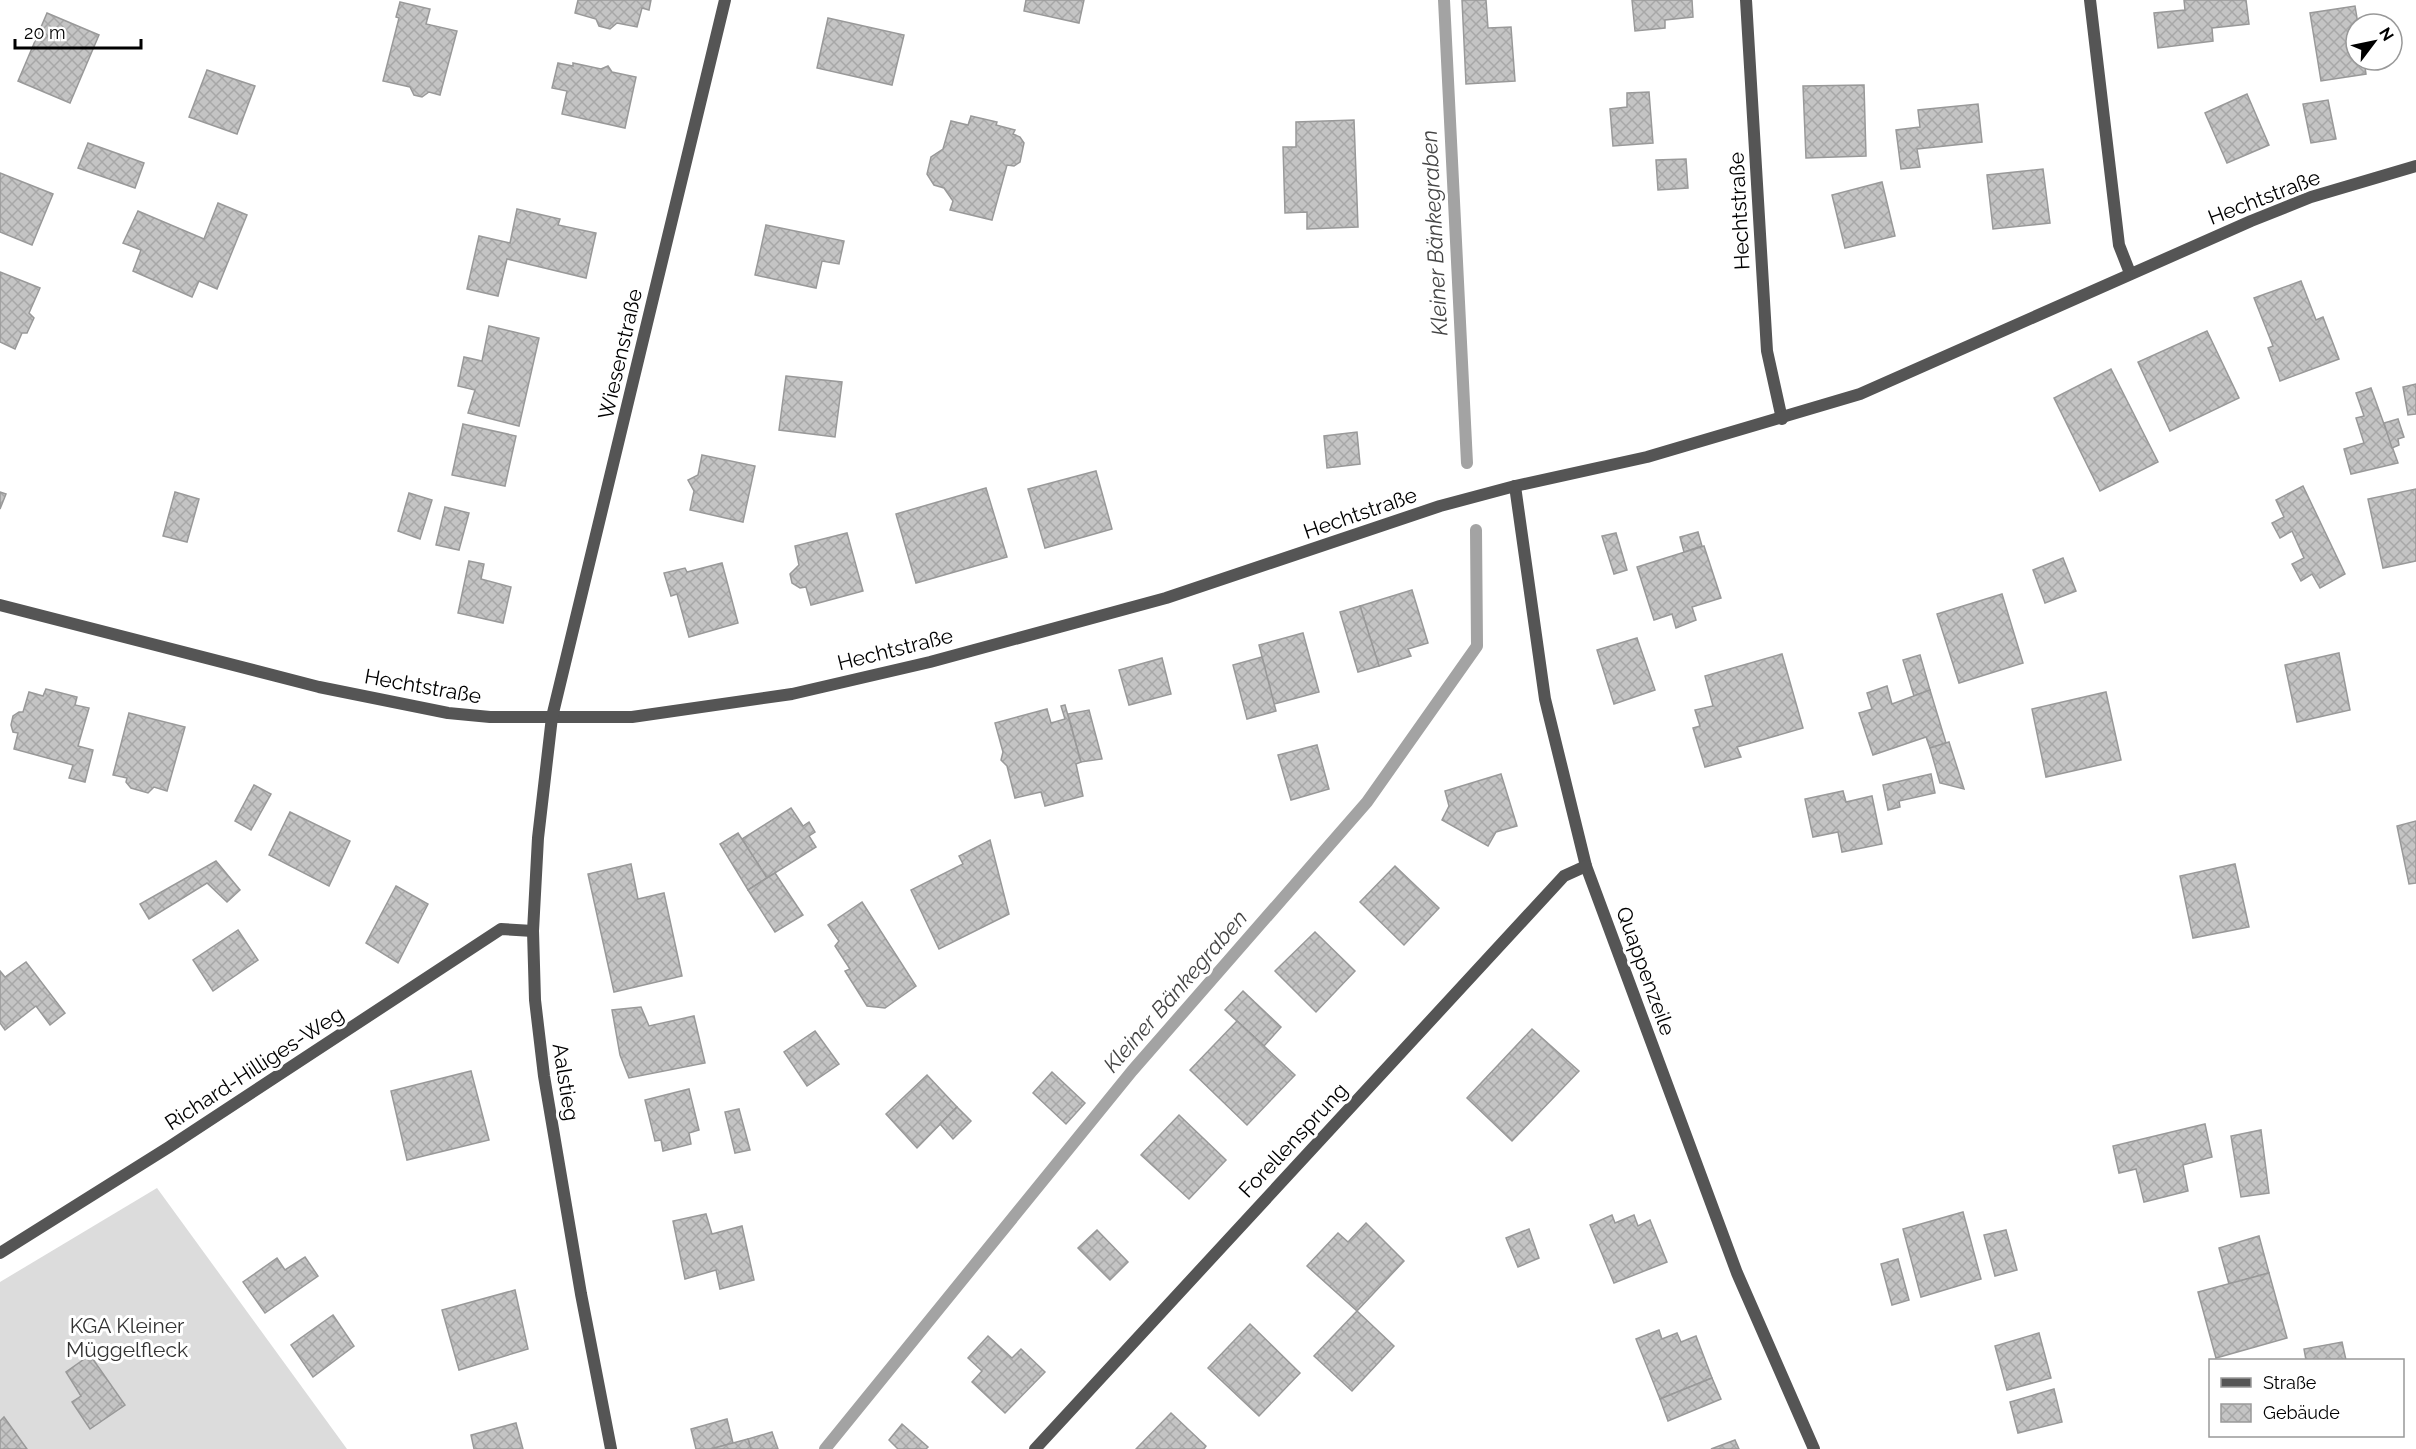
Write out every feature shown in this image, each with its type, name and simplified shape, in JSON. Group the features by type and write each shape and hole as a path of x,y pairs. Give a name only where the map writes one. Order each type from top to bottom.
{"street":[{"name":"Wiesenstraße","path":"552,717 725,0"},
{"name":"Hechtstraße","path":"1746,0 1767,351 1782,419"},
{"path":"2090,0 2119,245 2130,273"},
{"name":"Hechtstraße","path":"0,605 319,687 436,711 490,717 632,717 792,694 930,662 1166,598 1440,506 1515,486 1647,457 1782,419 1860,394 2130,273 2311,197 2416,166"},
{"name":"Quappenzeile","path":"1515,486 1545,699 1586,866 1737,1273 1814,1449"},
{"name":"Aalstieg","path":"552,717 538,838 532,931 535,1000 544,1076 580,1294 611,1449"},
{"name":"Forellensprung","path":"1035,1449 1564,876 1586,866"},
{"name":"Richard-Hilliges-Weg","path":"0,1252 169,1147 501,929 532,931"}],"green space":[{"name":"KGA Kleiner Müggelfleck","path":"157,1188 347,1449 0,1449 0,1282"}],"building":[{"path":"578,0 651,0 649,10 642,8 637,27 617,23 610,29 599,26 596,19 575,13"},
{"path":"1026,0 1084,0 1079,23 1024,11"},
{"path":"1462,0 1486,0 1488,28 1511,27 1515,81 1466,84"},
{"path":"1632,0 1692,0 1693,17 1665,20 1665,28 1635,31"},
{"path":"2184,0 2246,0 2249,24 2212,28 2213,41 2158,48 2154,13 2185,10"},
{"path":"400,2 430,9 426,24 457,31 440,95 429,92 422,97 414,95 410,87 383,81 399,18 396,17"},
{"path":"2355,6 2356,12 2344,12 2344,72 2366,72 2366,74 2321,81 2310,13"},
{"path":"47,13 99,35 70,103 18,81"},
{"path":"828,18 904,35 892,85 817,68"},
{"path":"558,63 573,66 573,63 601,69 608,66 612,72 636,77 625,128 562,114 567,91 552,88"},
{"path":"207,70 255,86 237,134 189,117"},
{"path":"1864,85 1866,156 1806,158 1803,86"},
{"path":"1649,92 1653,143 1613,146 1610,109 1627,107 1627,93"},
{"path":"2247,94 2269,145 2227,163 2205,113"},
{"path":"2328,100 2336,139 2311,143 2303,104"},
{"path":"1978,104 1982,142 1917,149 1920,167 1901,169 1896,130 1920,127 1918,110"},
{"path":"971,116 997,122 996,125 1015,130 1013,134 1020,137 1024,143 1020,162 1014,166 1007,165 992,220 950,210 953,201 944,188 934,185 927,174 931,157 943,149 951,121 968,125"},
{"path":"1354,120 1358,227 1307,229 1307,212 1285,213 1283,147 1296,147 1296,122"},
{"path":"88,143 144,163 135,188 78,168"},
{"path":"1686,159 1688,188 1658,190 1656,160"},
{"path":"2043,169 2050,223 1993,229 1987,175"},
{"path":"0,173 53,194 32,245 0,232"},
{"path":"1882,182 1895,236 1845,248 1832,195"},
{"path":"218,203 247,215 217,289 199,281 192,297 133,271 141,250 123,243 138,211 204,239"},
{"path":"517,209 560,219 558,225 596,233 586,278 507,259 498,296 467,289 479,236 510,243"},
{"path":"766,225 844,241 839,264 822,261 816,288 755,275"},
{"path":"0,272 40,288 29,313 34,318 27,333 22,333 15,349 0,342"},
{"path":"2301,281 2316,320 2323,317 2339,359 2280,381 2268,348 2273,346 2254,298"},
{"path":"489,326 539,338 519,426 468,413 475,390 458,386 464,357 482,361"},
{"path":"2207,331 2239,398 2170,431 2138,362"},
{"path":"2111,369 2158,462 2100,491 2054,398"},
{"path":"786,376 842,382 835,437 779,430"},
{"path":"2416,384 2416,414 2408,415 2403,387"},
{"path":"2371,388 2398,463 2351,474 2344,449 2364,443 2356,418 2364,416 2356,393"},
{"path":"2398,419 2404,437 2398,439 2399,445 2392,448 2384,423"},
{"path":"463,424 516,436 505,486 452,475"},
{"path":"1357,432 1360,464 1327,468 1324,436"},
{"path":"702,455 755,466 743,522 690,510 694,491 688,480 698,475"},
{"path":"1096,471 1112,529 1045,548 1028,489"},
{"path":"2303,486 2345,574 2320,588 2312,574 2301,581 2292,564 2304,558 2292,531 2280,538 2272,523 2284,517 2276,500"},
{"path":"986,488 1007,557 916,583 896,514"},
{"path":"2416,489 2416,561 2383,568 2368,499"},
{"path":"0,492 6,494 0,509"},
{"path":"175,492 199,499 187,542 163,536"},
{"path":"409,493 432,500 420,539 398,531"},
{"path":"445,507 469,513 459,550 436,545"},
{"path":"1698,532 1702,546 1684,552 1680,537"},
{"path":"847,533 863,591 811,605 806,587 800,588 792,583 790,574 799,565 795,546"},
{"path":"1616,533 1627,570 1614,574 1602,536"},
{"path":"1704,546 1721,598 1692,607 1696,620 1676,628 1672,614 1654,620 1637,567"},
{"path":"2063,558 2076,591 2045,603 2033,570"},
{"path":"469,561 484,564 481,579 511,587 503,623 458,613"},
{"path":"722,563 738,623 689,637 677,594 671,596 664,573 685,568 687,572"},
{"path":"1412,590 1428,643 1408,649 1411,656 1379,666 1360,606"},
{"path":"2002,594 2023,663 1959,683 1937,614"},
{"path":"1360,606 1379,666 1358,672 1340,612"},
{"path":"1303,633 1319,692 1274,704 1259,645"},
{"path":"1637,638 1655,690 1614,704 1597,650"},
{"path":"2339,653 2350,710 2297,722 2285,665"},
{"path":"1782,654 1803,728 1737,747 1741,757 1705,767 1693,728 1700,726 1695,710 1713,706 1705,676"},
{"path":"1920,655 1930,690 1914,696 1903,660"},
{"path":"1262,657 1276,711 1247,719 1233,665"},
{"path":"1162,658 1171,694 1129,705 1119,670"},
{"path":"1887,686 1892,704 1930,690 1946,743 1930,748 1926,737 1873,755 1859,713 1872,709 1867,693"},
{"path":"46,689 77,697 75,705 89,708 78,746 93,750 85,782 69,778 73,765 14,749 18,733 13,732 11,725 13,716 23,712 29,692 43,696"},
{"path":"2106,692 2121,760 2046,777 2032,709"},
{"path":"1065,705 1081,762 1076,764 1083,796 1045,806 1041,792 1015,798 1007,766 1001,760 1003,752 995,723 1047,709 1051,723 1065,719 1061,706"},
{"path":"1089,710 1102,759 1081,762 1068,714"},
{"path":"129,713 185,727 167,791 154,787 148,793 131,788 126,782 127,778 113,775"},
{"path":"1949,742 1964,789 1940,783 1930,748"},
{"path":"1317,745 1329,789 1291,800 1278,755"},
{"path":"1501,774 1517,826 1496,832 1488,846 1442,820 1449,806 1445,791"},
{"path":"1931,774 1935,793 1899,801 1900,807 1888,810 1883,785"},
{"path":"254,785 271,794 251,830 235,821"},
{"path":"1843,791 1846,802 1872,796 1882,844 1842,852 1838,832 1813,837 1805,799"},
{"path":"791,808 803,826 809,822 815,832 809,836 816,847 767,878 742,839"},
{"path":"290,812 350,841 329,886 269,855"},
{"path":"2416,821 2416,883 2409,884 2397,826"},
{"path":"738,833 767,878 748,890 720,844"},
{"path":"990,840 1009,914 939,949 911,890 963,864 959,856"},
{"path":"216,861 240,890 227,902 207,883 149,919 140,904"},
{"path":"631,864 638,899 664,893 682,976 614,992 588,874"},
{"path":"2235,864 2249,927 2193,938 2180,876"},
{"path":"1395,866 1439,908 1404,945 1360,902"},
{"path":"775,873 803,915 775,932 748,890"},
{"path":"396,886 428,904 398,963 366,943"},
{"path":"862,902 916,986 885,1008 867,1006 845,971 850,969 835,946 839,941 828,925"},
{"path":"238,930 258,960 213,991 193,960"},
{"path":"1315,932 1355,971 1316,1012 1275,971"},
{"path":"26,962 65,1013 50,1025 36,1006 5,1030 0,1023 0,971 5,977"},
{"path":"1243,991 1281,1027 1264,1046 1225,1010"},
{"path":"641,1007 649,1026 694,1016 705,1063 629,1078 620,1055 612,1010"},
{"path":"1237,1021 1295,1075 1247,1125 1190,1070"},
{"path":"1532,1029 1579,1071 1512,1141 1467,1098"},
{"path":"815,1031 839,1064 807,1086 784,1052"},
{"path":"471,1071 489,1140 407,1160 391,1091"},
{"path":"1052,1072 1085,1103 1066,1124 1033,1093"},
{"path":"927,1075 957,1107 917,1148 886,1114"},
{"path":"689,1089 699,1130 689,1133 691,1144 663,1151 661,1140 655,1141 645,1100"},
{"path":"957,1107 971,1121 953,1139 940,1124"},
{"path":"739,1109 750,1150 735,1153 725,1112"},
{"path":"1179,1115 1226,1160 1189,1199 1141,1155"},
{"path":"2205,1124 2212,1157 2183,1165 2188,1191 2144,1202 2136,1169 2119,1173 2113,1146"},
{"path":"2261,1130 2269,1193 2241,1197 2231,1136"},
{"path":"1963,1212 1981,1279 1921,1297 1903,1229"},
{"path":"706,1214 712,1234 742,1226 754,1280 720,1289 716,1270 685,1279 673,1221"},
{"path":"1612,1215 1615,1223 1634,1215 1638,1226 1650,1220 1667,1262 1614,1283 1590,1225"},
{"path":"1366,1223 1404,1261 1357,1311 1307,1266 1338,1233 1348,1242"},
{"path":"1529,1229 1539,1258 1518,1267 1506,1238"},
{"path":"1097,1230 1128,1262 1110,1280 1078,1248"},
{"path":"2006,1230 2017,1270 1995,1276 1984,1235"},
{"path":"2259,1236 2269,1273 2229,1284 2219,1248"},
{"path":"305,1257 318,1276 265,1313 243,1282 277,1258 285,1270"},
{"path":"1898,1259 1909,1300 1892,1305 1881,1264"},
{"path":"2269,1273 2287,1338 2216,1358 2198,1292"},
{"path":"515,1290 528,1349 459,1370 442,1310"},
{"path":"1357,1311 1394,1346 1352,1391 1314,1356"},
{"path":"333,1315 354,1346 313,1377 291,1345"},
{"path":"1250,1324 1300,1373 1259,1416 1208,1368"},
{"path":"1659,1330 1662,1339 1677,1333 1681,1342 1696,1336 1712,1378 1660,1399 1636,1339"},
{"path":"2039,1333 2051,1378 2007,1390 1995,1346"},
{"path":"988,1336 1012,1358 1021,1349 1045,1372 1005,1413 972,1382 982,1371 968,1358"},
{"path":"2342,1342 2346,1359 2306,1359 2304,1349"},
{"path":"90,1355 125,1405 90,1429 72,1402 81,1396 66,1372"},
{"path":"1712,1378 1721,1399 1668,1421 1660,1399"},
{"path":"2054,1389 2062,1422 2018,1433 2010,1402"},
{"path":"1171,1413 1206,1446 1204,1449 1136,1449"},
{"path":"4,1417 27,1449 0,1449 0,1421"},
{"path":"727,1419 733,1443 711,1449 696,1449 691,1429"},
{"path":"516,1423 523,1449 474,1449 471,1435"},
{"path":"902,1424 928,1447 926,1449 898,1449 889,1440"},
{"path":"772,1432 778,1449 751,1449 748,1439"},
{"path":"748,1439 751,1449 711,1449 733,1443"},
{"path":"1735,1440 1739,1449 1711,1449"}],"waterway":[{"name":"Kleiner Bänkegraben","path":"1444,0 1467,463"},
{"name":"Kleiner Bänkegraben","path":"825,1449 1132,1071 1367,802 1477,646 1476,530"}]}
